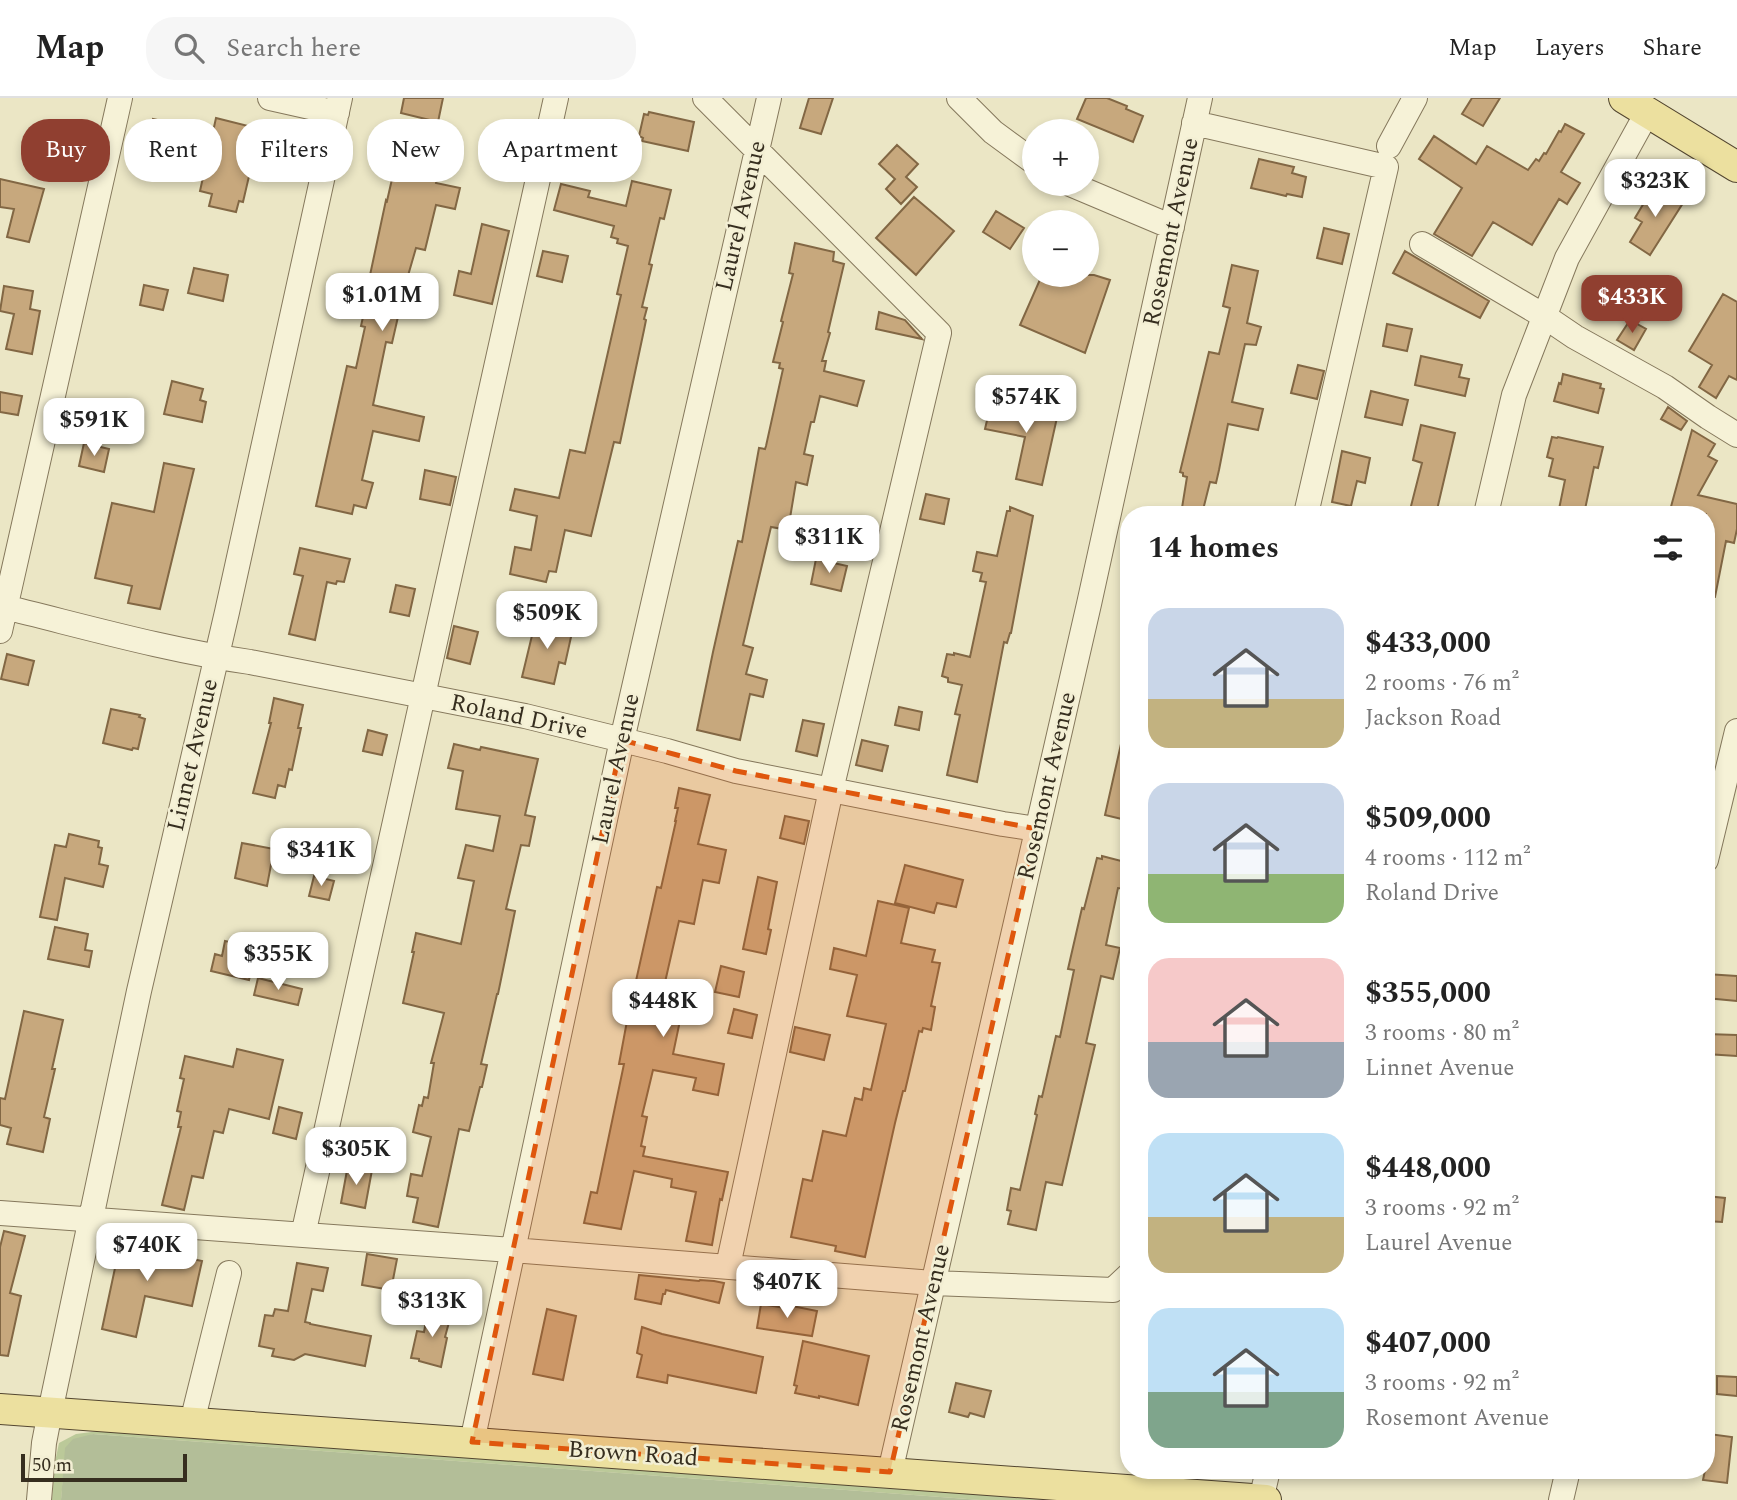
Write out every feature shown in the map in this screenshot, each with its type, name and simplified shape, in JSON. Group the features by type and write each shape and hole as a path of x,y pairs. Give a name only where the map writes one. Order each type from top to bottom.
{"main road":[{"path":"1635,105 1737,167"},
{"name":"Brown Road","path":"0,1409 1264,1500"}],"street":[{"path":"2,615 120,98"},
{"path":"270,98 338,106"},
{"path":"303,1235 556,98"},
{"path":"705,98 939,333 831,790 728,1266"},
{"name":"Laurel Avenue","path":"472,1443 622,740 769,98"},
{"path":"959,98 993,132 1022,153"},
{"name":"Rosemont Avenue","path":"890,1472 1089,604 1200,98"},
{"path":"1389,146 1415,98"},
{"path":"1488,506 1514,395 1567,257 1635,105"},
{"name":"Linnet Avenue","path":"39,1500 44,1443 50,1412 139,991 227,612 338,106"},
{"path":"1194,123 1386,167 1308,506"},
{"path":"1098,196 1172,227"},
{"path":"1422,244 1575,337 1665,387 1737,435"},
{"name":"Roland Drive","path":"2,615 525,716 736,771 1037,829"},
{"path":"1715,823 1737,731"},
{"path":"0,1213 933,1283 1113,1290 1120,1283"},
{"path":"192,1422 229,1273"},
{"path":"1264,1500 1267,1479"},
{"path":"1561,1500 1566,1479"}],"highlighted area":[{"path":"622,740 736,771 1037,829 890,1472 472,1442"}],"green space":[{"path":"99,1431 1080,1500 981,1500 93,1434 66,1448 61,1500 52,1500 59,1443 76,1434"},
{"path":"93,1434 981,1500 61,1500 65,1448 73,1439"}],"building":[{"path":"404,98 443,98 439,119 401,113"},
{"path":"809,98 833,98 821,134 800,128"},
{"path":"1086,98 1107,98 1143,116 1133,142 1099,128 1099,119 1077,119"},
{"path":"1472,98 1500,98 1483,126 1462,114"},
{"path":"649,112 694,122 688,151 642,141 644,114 648,115"},
{"path":"222,120 236,123 236,182 248,182 243,202 239,201 236,212 209,206 212,194 200,191 202,182 222,182"},
{"path":"1565,124 1584,134 1561,172 1580,183 1567,204 1559,199 1532,245 1493,222 1472,256 1434,234 1462,188 1419,159 1434,136 1476,164 1487,146 1528,170 1536,159 1539,161 1544,153 1546,154"},
{"path":"897,145 918,164 906,177 917,187 901,204 886,189 895,179 879,164"},
{"path":"1259,159 1294,167 1292,173 1306,177 1302,197 1251,188"},
{"path":"0,179 44,189 29,242 7,237 14,209 0,207"},
{"path":"391,182 436,182 460,188 455,209 436,205 425,250 416,248 392,343 386,342 373,405 424,417 419,441 373,431 362,480 373,483 366,508 354,505 352,514 316,506 347,366 356,368 365,327 361,326 366,294"},
{"path":"632,182 671,190 664,219 660,218 649,264 652,265 642,307 647,308 646,320 620,443 614,442 591,536 565,530 556,572 549,571 546,582 510,574 515,547 531,550 537,516 510,510 515,489 559,498 570,450 585,453 621,295 617,294 628,246 617,243 618,239 611,237 614,226 554,210 561,184 590,191 588,197 626,206"},
{"path":"1654,186 1683,203 1650,255 1630,242 1642,222 1635,218"},
{"path":"914,197 954,231 916,275 876,238"},
{"path":"996,211 1022,227 1010,249 983,232"},
{"path":"482,224 509,231 492,304 454,295 459,271 471,274"},
{"path":"1324,228 1349,234 1342,264 1317,258"},
{"path":"795,243 834,252 833,261 844,264 822,361 826,361 824,371 864,381 857,406 820,396 804,454 813,456 807,485 796,482 788,530 771,527 743,645 753,648 746,674 767,680 763,697 750,694 740,740 697,730 738,541 742,542 759,448 765,449 766,446 783,369 779,368 780,363 773,362 793,274 789,273"},
{"path":"543,251 568,256 562,282 537,276"},
{"path":"1405,251 1489,301 1480,318 1393,273"},
{"path":"1232,265 1258,271 1247,323 1261,327 1256,345 1245,344 1232,402 1263,409 1258,430 1228,424 1216,483 1210,482 1204,506 1182,506 1187,477 1180,472 1209,352 1219,354 1230,308 1223,306"},
{"path":"194,268 228,275 223,301 188,293"},
{"path":"1099,277 1110,280 1085,353 1020,325 1037,287 1099,287"},
{"path":"144,285 168,290 163,310 140,305"},
{"path":"4,286 33,291 30,309 40,311 32,354 6,349 14,314 0,311"},
{"path":"1723,294 1737,302 1737,380 1729,376 1716,398 1699,387 1712,365 1689,351"},
{"path":"879,312 905,320 922,339 876,329"},
{"path":"1630,320 1646,329 1634,350 1617,340"},
{"path":"1387,324 1412,329 1407,351 1383,346"},
{"path":"1421,356 1462,365 1459,377 1469,379 1465,396 1415,385"},
{"path":"1298,365 1324,371 1317,399 1291,393"},
{"path":"1563,374 1601,384 1600,388 1604,389 1598,413 1554,401"},
{"path":"172,381 203,389 200,400 206,402 202,422 164,414"},
{"path":"1371,391 1408,400 1402,425 1365,417"},
{"path":"0,392 22,396 18,415 0,412"},
{"path":"992,399 1058,413 1042,485 1016,479 1025,437 985,429"},
{"path":"1668,407 1687,421 1681,430 1661,419"},
{"path":"1421,425 1455,433 1438,506 1411,506 1422,463 1413,460"},
{"path":"1692,430 1715,444 1708,456 1717,461 1698,495 1737,504 1734,543 1726,541 1715,597 1715,506 1671,506"},
{"path":"1552,437 1603,447 1598,468 1594,467 1586,506 1560,506 1565,480 1549,476 1553,459 1547,457"},
{"path":"84,443 109,449 104,472 79,466"},
{"path":"1342,451 1370,458 1365,483 1357,481 1351,506 1332,502"},
{"path":"164,463 194,469 160,609 128,603 132,586 95,578 112,503 154,512"},
{"path":"425,470 456,477 450,505 420,499"},
{"path":"926,494 949,499 944,524 920,519"},
{"path":"1010,507 1033,516 1011,633 1007,643 1004,642 977,782 947,775 960,715 955,714 962,685 948,682 948,678 942,676 947,654 970,657 986,582 980,581 982,573 973,571 977,552 997,556"},
{"path":"809,523 832,528 827,551 804,546"},
{"path":"300,548 350,559 344,582 327,582 315,640 289,634 303,576 294,574"},
{"path":"816,559 847,566 841,591 811,584"},
{"path":"396,585 415,589 409,616 390,612"},
{"path":"536,619 573,628 565,664 559,662 554,684 522,677"},
{"path":"454,626 478,632 470,664 447,658"},
{"path":"7,654 34,661 28,685 1,679"},
{"path":"274,698 303,705 292,770 289,769 285,787 278,785 275,798 253,793 271,723"},
{"path":"899,707 922,712 919,730 895,725"},
{"path":"111,709 140,715 139,717 145,719 138,749 103,743"},
{"path":"803,720 824,724 817,756 796,751"},
{"path":"368,730 387,735 382,755 363,751"},
{"path":"862,740 888,746 882,771 856,765"},
{"path":"454,744 538,759 525,815 535,817 529,846 521,845 506,909 515,911 481,1064 487,1065 469,1131 459,1129 438,1227 413,1222 418,1198 407,1196 411,1174 422,1176 431,1137 413,1132 419,1105 422,1106 424,1097 428,1098 434,1063 431,1063 444,1013 403,1003 416,933 461,944 474,881 458,878 466,845 493,851 500,816 456,809 463,771 448,768"},
{"path":"1120,748 1120,819 1105,815"},
{"path":"679,788 710,795 698,844 726,850 719,883 703,880 694,924 679,921 663,991 678,994 675,1009 682,1011 673,1054 724,1064 718,1095 693,1090 696,1078 653,1070 642,1116 647,1117 641,1146 645,1147 643,1156 728,1172 712,1245 686,1241 696,1192 671,1187 672,1179 634,1171 621,1229 584,1223 591,1192 597,1193 624,1064 619,1064 627,1021 657,887 661,888 676,821 678,808 675,808"},
{"path":"785,816 809,821 804,844 780,838"},
{"path":"69,834 99,841 98,847 102,848 99,864 108,866 103,887 65,878 57,920 40,917 55,845 66,847"},
{"path":"242,843 274,849 267,886 235,878"},
{"path":"1102,856 1120,861 1120,888 1106,945 1120,948 1113,979 1101,976 1086,1043 1095,1045 1062,1185 1046,1182 1036,1230 1008,1224 1011,1211 1007,1210 1011,1188 1020,1190 1039,1096 1042,1097 1056,1036 1060,1037 1074,970 1068,969 1082,908 1084,909 1097,858 1102,859"},
{"path":"905,865 963,880 956,907 937,903 934,913 895,903"},
{"path":"314,876 334,881 329,900 309,896"},
{"path":"758,877 777,882 766,954 743,949"},
{"path":"878,901 909,908 901,943 935,950 932,962 940,963 931,1006 935,1007 931,1030 923,1028 922,1032 919,1031 865,1257 835,1251 836,1246 791,1237 803,1179 812,1181 823,1131 846,1136 855,1098 862,1100 864,1088 871,1090 886,1024 847,1016 857,975 830,969 834,948 866,956"},
{"path":"55,927 88,934 85,950 92,951 89,967 48,959"},
{"path":"225,941 257,948 249,980 211,971 215,954 222,956"},
{"path":"721,966 744,972 739,997 715,992"},
{"path":"1715,975 1737,976 1737,1001 1715,999"},
{"path":"258,978 302,989 298,1005 254,995"},
{"path":"734,1009 757,1015 752,1038 728,1033"},
{"path":"24,1011 63,1020 44,1117 50,1119 43,1152 7,1144 11,1128 0,1125 0,1098 5,1099"},
{"path":"795,1027 830,1035 824,1060 790,1052"},
{"path":"1715,1034 1737,1035 1737,1056 1715,1055"},
{"path":"237,1049 283,1060 269,1119 229,1109 223,1133 214,1131 203,1178 192,1176 184,1210 162,1205 181,1127 178,1127 181,1112 177,1111 184,1079 180,1078 185,1056 233,1067"},
{"path":"279,1107 302,1113 296,1139 273,1133"},
{"path":"348,1165 372,1170 365,1208 341,1203"},
{"path":"1715,1197 1725,1198 1722,1222 1715,1222"},
{"path":"4,1231 25,1236 10,1293 21,1296 8,1356 0,1355 0,1247"},
{"path":"128,1237 155,1240 154,1247 165,1249 164,1253 202,1261 192,1306 145,1296 136,1337 102,1329 121,1240 127,1241"},
{"path":"367,1254 397,1259 391,1290 362,1285"},
{"path":"297,1263 328,1268 323,1291 312,1289 305,1322 371,1336 365,1366 305,1354 294,1360 272,1356 274,1349 259,1346 265,1315 273,1316 275,1309 288,1311"},
{"path":"639,1275 724,1283 719,1303 666,1290 661,1304 635,1299"},
{"path":"761,1304 817,1311 812,1336 757,1328"},
{"path":"547,1309 576,1316 563,1380 533,1374"},
{"path":"428,1310 451,1315 441,1367 411,1358 417,1331 424,1332"},
{"path":"642,1327 763,1357 756,1393 668,1375 667,1383 637,1377 642,1355 637,1353"},
{"path":"803,1341 869,1356 858,1405 795,1393 797,1386 794,1385"},
{"path":"1717,1376 1737,1377 1737,1396 1717,1394"},
{"path":"956,1383 991,1391 984,1417 970,1413 968,1417 949,1412"},
{"path":"1715,1435 1732,1437 1727,1483 1703,1480 1715,1479"}]}
